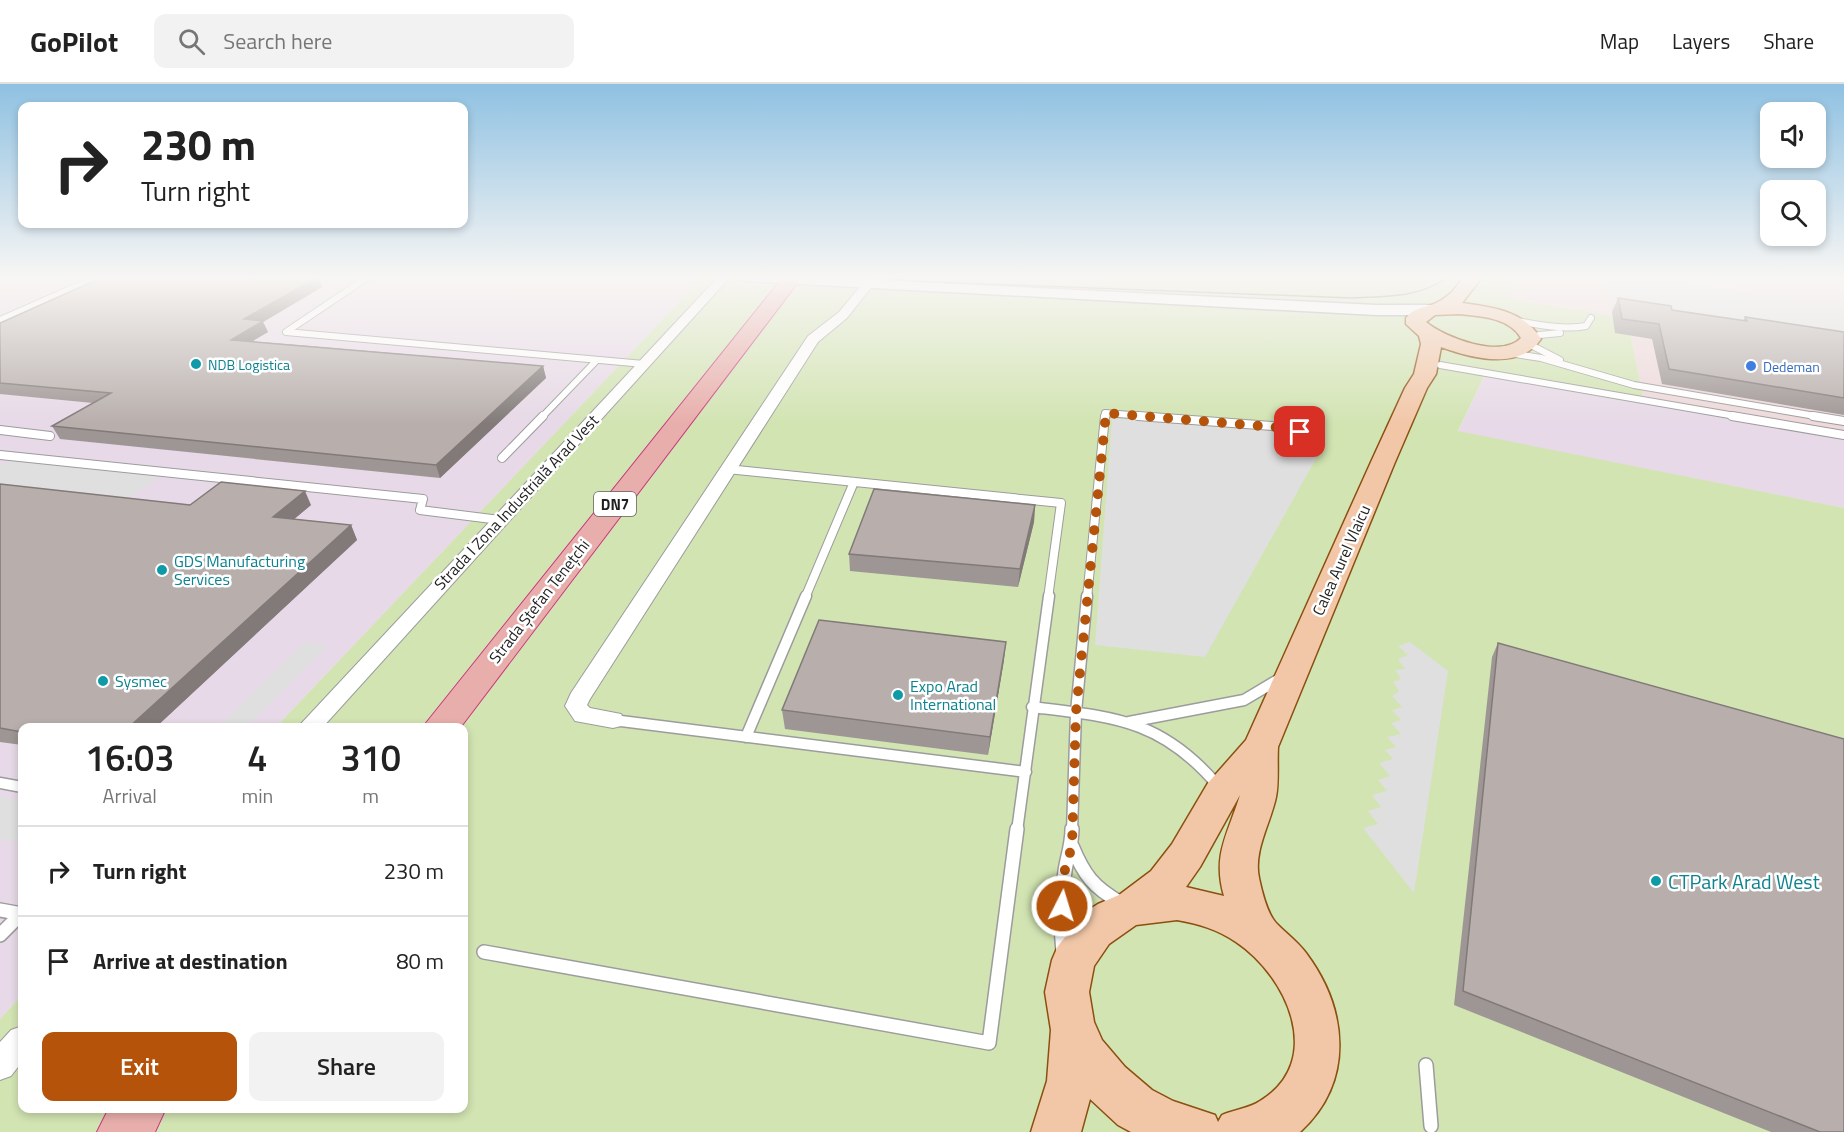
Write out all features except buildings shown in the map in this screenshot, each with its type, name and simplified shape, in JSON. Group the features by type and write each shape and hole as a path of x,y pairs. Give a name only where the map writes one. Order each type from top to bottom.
{"highway":[{"name":"Strada Ștefan Tenețchi","path":"444,723 755,326"},
{"path":"123,1132 137,1113"}],"main road":[{"name":"Calea Aurel Vlaicu","path":"1260,747 1416,388 1432,369 1431,344 1418,326"},
{"path":"1432,369 1455,355 1515,350 1530,341 1529,333 1517,326"},
{"path":"1425,334 1447,344 1487,351"},
{"path":"1056,1132 1071,1081 1071,966 1084,940 1104,920 1130,908 1165,885 1177,871 1222,791 1260,747"},
{"path":"1260,747 1258,796 1242,844 1238,875 1250,915 1260,934"},
{"path":"1130,908 1167,902 1199,905 1230,916 1260,934 1289,962 1309,996 1319,1033 1315,1070 1298,1102 1268,1125 1239,1132"},
{"path":"1070,1013 1090,1065 1115,1094 1148,1116 1184,1132"}],"street":[{"name":"Strada I Zona Industrială Arad Vest","path":"313,723 679,326"},
{"path":"613,720 583,716 576,706 579,698 813,339 829,326"},
{"path":"1406,326 1425,334"},
{"path":"0,1065 18,1045"}],"lane":[{"path":"295,326 286,332 644,364"},
{"path":"1544,326 1574,328 1586,326"},
{"path":"1578,369 1530,341 1539,335 1586,331 1594,326"},
{"path":"1487,351 1533,357 1634,385 1844,421"},
{"path":"502,458 597,360"},
{"path":"1432,369 1844,435"},
{"path":"1070,1013 1060,925 1065,869 1072,846 1076,712 1106,413 1284,428 1311,436 1316,442"},
{"path":"0,430 50,436"},
{"path":"0,455 423,499 420,510 500,520"},
{"path":"484,952 989,1042 1061,503 727,469"},
{"path":"746,737 854,482"},
{"path":"1126,722 1244,700 1292,670"},
{"path":"1032,707 1076,712 1126,722 1172,741 1203,768 1222,791"},
{"path":"613,720 1026,772"},
{"path":"0,783 18,786"},
{"path":"1072,846 1086,879 1100,892 1130,908"},
{"path":"0,910 18,913"},
{"path":"0,935 18,918"},
{"path":"1426,1065 1431,1126"}],"shaded area":[{"path":"0,326 657,326 280,723 18,723 18,999 0,1019"},
{"name":"Dedeman","path":"1629,326 1844,326 1844,433 1643,397"},
{"path":"1740,326 1844,326 1844,341"},
{"path":"1487,370 1844,433 1844,508 1458,432"},
{"path":"1112,418 1278,431 1311,444 1319,453 1205,657 1095,645"},
{"path":"17,456 166,473 118,505 0,491 0,466"},
{"path":"305,642 328,645 250,723 222,723"},
{"path":"1410,642 1448,671 1414,893 1363,828 1378,824 1368,811 1381,807 1372,795 1387,791 1378,780 1390,776 1379,763 1393,759 1385,750 1396,747 1387,737 1401,734 1391,723 1401,720 1392,710 1402,707 1392,696 1399,691 1393,682 1401,679 1395,670 1405,669 1398,659 1408,655 1398,646"},
{"path":"0,797 18,799 18,842 0,839"}],"green space":[{"path":"657,326 1629,326 1643,397 1487,370 1458,431 1844,508 1844,1132 0,1132 0,1019 18,999 18,1113 468,1113 468,723 280,723"}],"place":[{"name":"NDB Logistica","path":"196,364"},
{"name":"Dedeman","path":"1751,366"},
{"name":"GDS Manufacturing Services","path":"162,570"},
{"name":"Sysmec","path":"103,681"},
{"name":"Expo Arad International","path":"898,695"},
{"name":"CTPark Arad West","path":"1656,881"}],"route":[{"path":"1062,906 1065,869 1072,846 1076,712 1106,413 1284,428 1300,432"}]}
